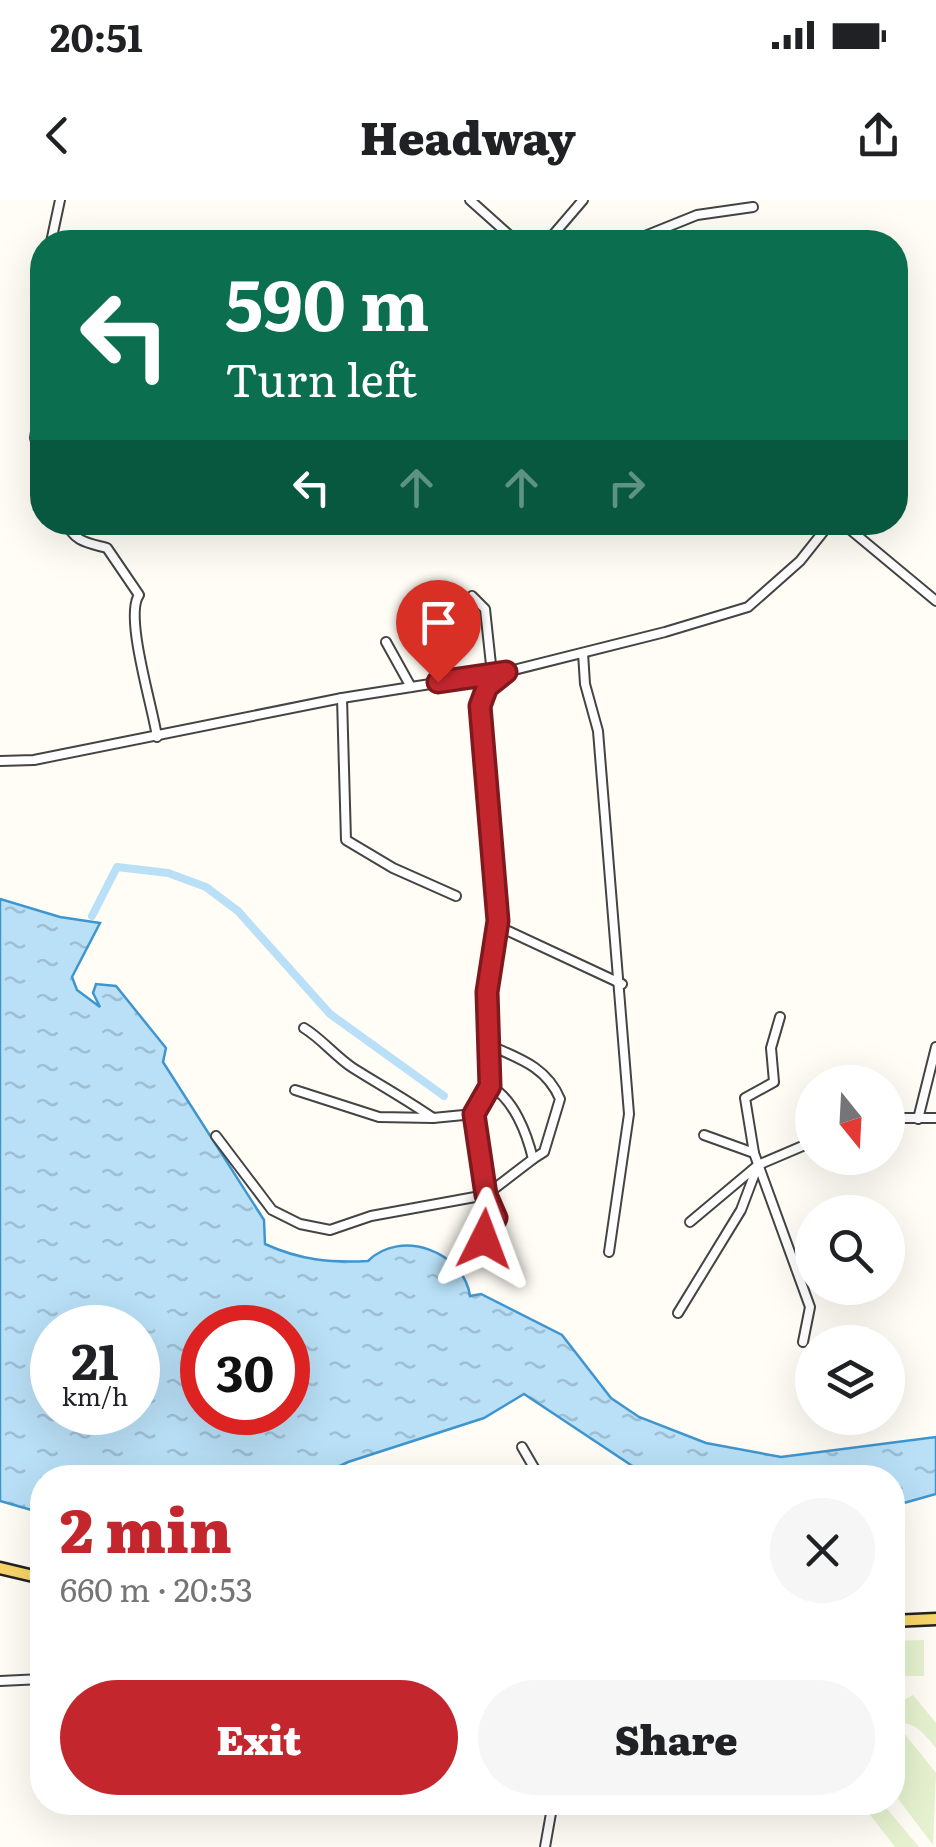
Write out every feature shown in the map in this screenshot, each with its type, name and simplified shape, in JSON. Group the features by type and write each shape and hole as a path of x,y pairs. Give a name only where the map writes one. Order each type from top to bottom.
{"main road":[{"path":"0,1568 30,1575"},
{"path":"905,1620 936,1619"}],"street":[{"path":"54,230 60,200"},
{"path":"470,200 504,230"},
{"path":"557,230 583,200"},
{"path":"660,230 697,215 753,207"},
{"path":"77,535 81,541 107,548 139,596 134,602 136,640 157,736"},
{"path":"0,761 34,760 342,698 506,672 583,653 748,607 800,561 821,535"},
{"path":"857,535 936,601"},
{"path":"472,596 485,609 492,674"},
{"path":"386,642 410,687"},
{"path":"583,653 585,684 598,731 630,1114 609,1252"},
{"path":"484,1239 496,1218 486,1195 474,1114 490,1086 487,992 498,921 480,706 487,687 506,672"},
{"path":"342,698 346,840 393,868 456,896"},
{"path":"498,921 502,928 622,984"},
{"path":"780,1016 772,1048 774,1082 745,1098 754,1153 810,1307 806,1325"},
{"path":"304,1028 330,1044 350,1067 377,1079 433,1118"},
{"path":"216,1136 272,1210 300,1224 340,1230 370,1216 486,1195 544,1152 560,1099 553,1082 534,1065 491,1046"},
{"path":"918,1118 936,1047"},
{"path":"490,1086 510,1106 528,1138 532,1159"},
{"path":"295,1090 379,1116 433,1118 474,1114"},
{"path":"905,1118 936,1118"},
{"path":"704,1135 754,1153"},
{"path":"690,1222 758,1165 795,1149"},
{"path":"678,1313 741,1210 758,1165"},
{"path":"522,1447 532,1465"},
{"path":"0,1681 30,1680"},
{"path":"545,1847 551,1815"}],"green space":[{"path":"924,1640 924,1676 905,1676 905,1641"},
{"path":"913,1695 936,1723 936,1748 922,1733 905,1724 905,1699"},
{"path":"905,1734 936,1773 933,1845 905,1808"},
{"path":"870,1815 892,1815 919,1847 895,1847"}],"water":[{"path":"0,899 60,917 100,923 72,977 77,990 100,1007 93,993 96,984 116,986 166,1048 163,1062 264,1220 265,1244 303,1257 341,1261 368,1261 397,1246 429,1250 456,1267 470,1296 481,1294 562,1335 611,1398 639,1417 706,1443 781,1457 936,1437 936,1494 905,1503 905,1465 631,1465 524,1394 484,1418 342,1465 30,1465 30,1510 0,1501"}],"waterway":[{"path":"92,916 117,867 168,873 206,887 238,911 330,1014 444,1096"}],"route":[{"path":"438,682 506,672 487,687 480,706 498,921 490,952 487,992 490,1086 474,1114 486,1195 496,1218 484,1239"}]}
